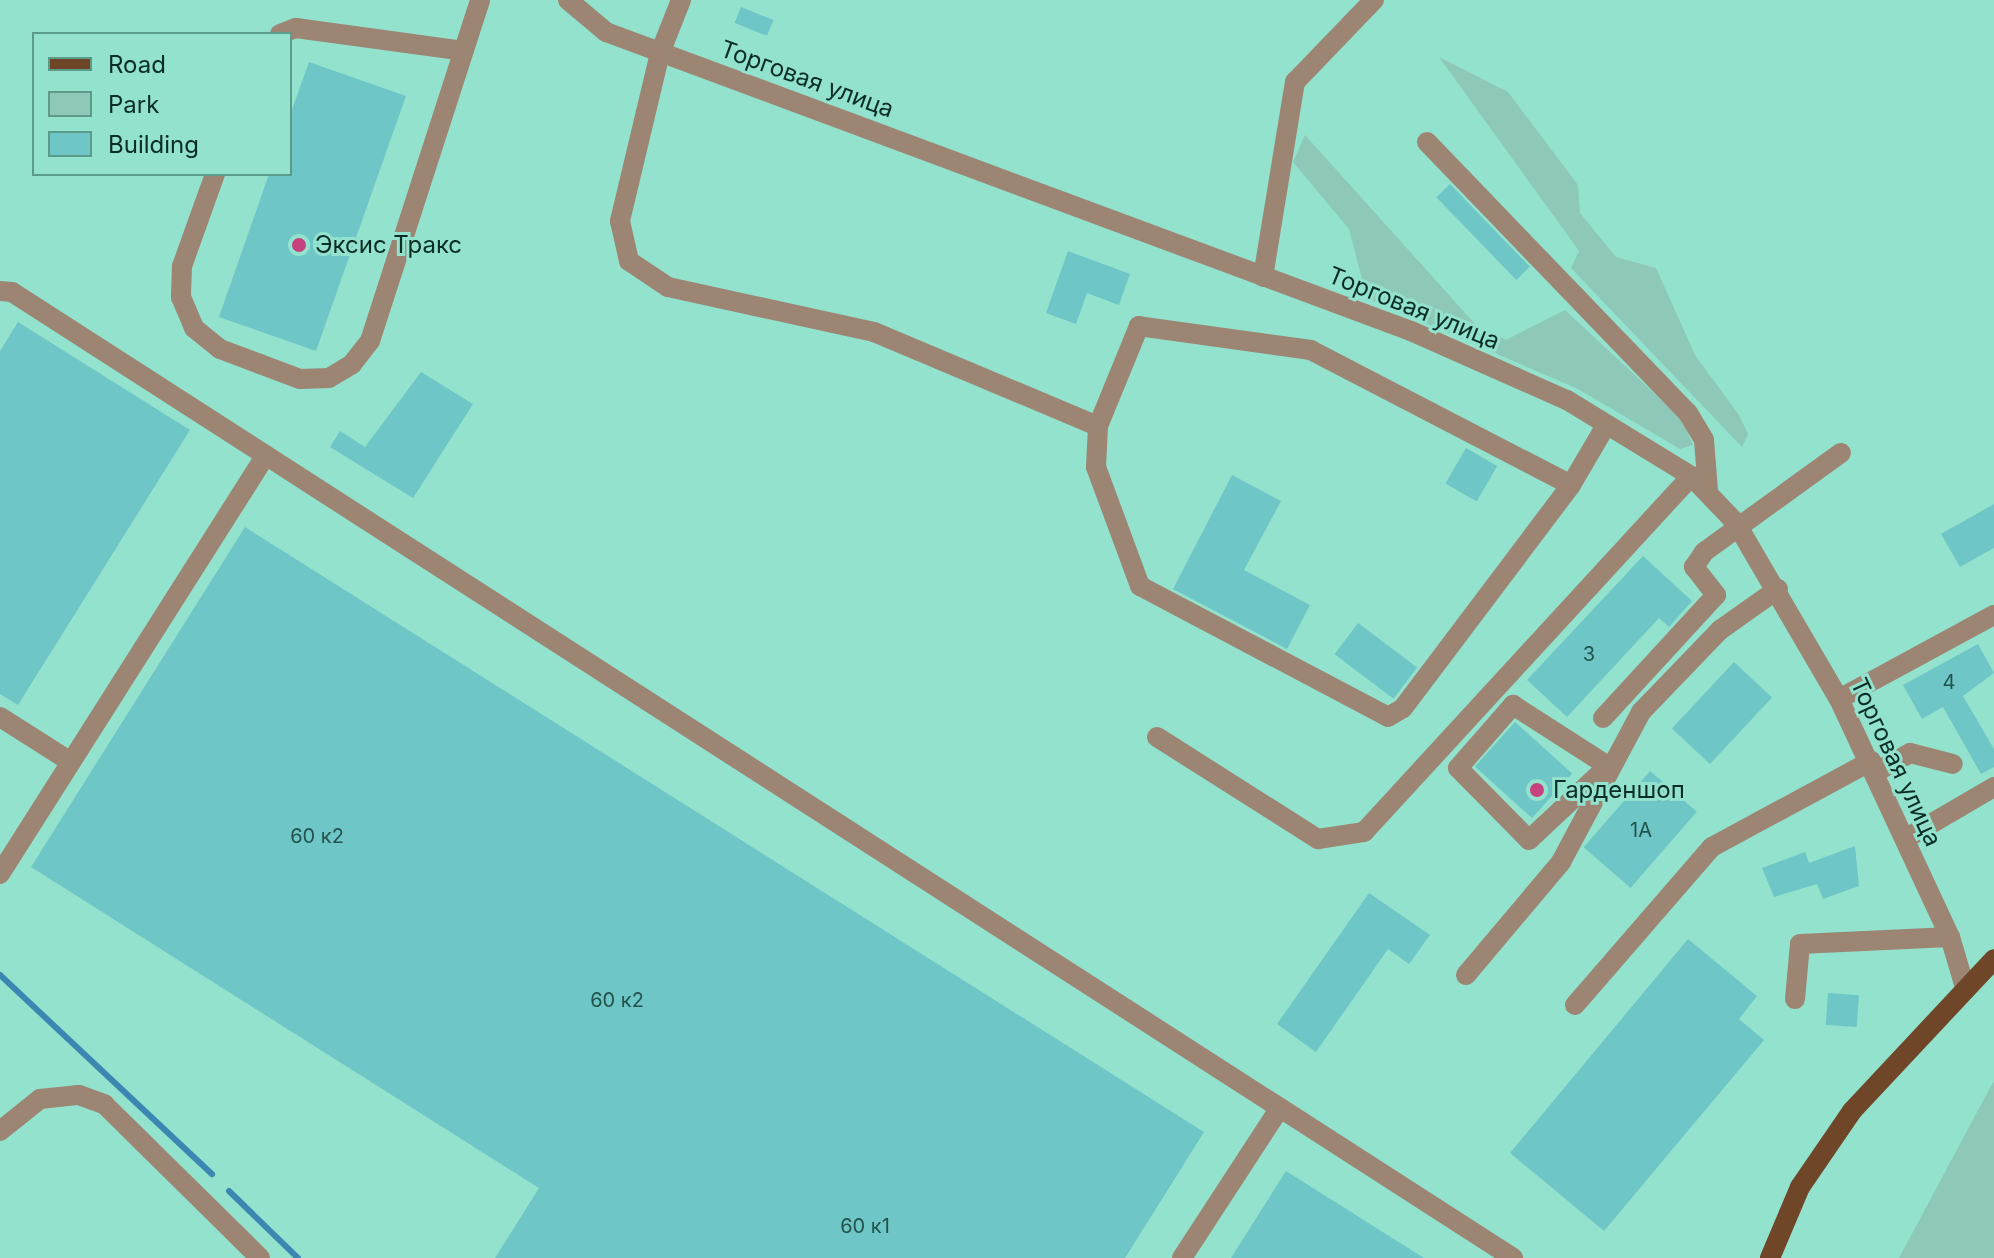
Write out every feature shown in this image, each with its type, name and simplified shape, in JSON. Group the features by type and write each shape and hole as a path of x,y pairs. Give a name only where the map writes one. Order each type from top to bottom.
{"main road":[{"path":"1770,1258 1828,1145 1964,984 1994,959"}],"street":[{"path":"214,176 182,266 181,297 194,328 220,349 300,379 329,378 370,341 480,0"},
{"name":"Торговая улица","path":"568,0 606,32 1411,331 1567,400 1691,476 1736,523 1778,589 1839,699 1873,766 1950,937 1964,984"},
{"path":"681,0 660,53 620,221 629,261 668,287 874,332 1098,426"},
{"path":"1263,277 1295,82 1374,0"},
{"path":"285,32 296,28 463,51"},
{"path":"1427,142 1688,413 1704,440 1708,491"},
{"path":"0,291 266,455 1277,1112 1513,1258"},
{"path":"1571,485 1311,350 1139,326 1098,426 1096,467 1140,586 1388,717 1403,708 1571,485 1606,425"},
{"path":"1603,718 1716,595 1694,567 1736,523 1841,453"},
{"path":"0,874 266,455"},
{"path":"1157,737 1318,839 1364,832 1691,476"},
{"path":"1466,975 1561,862 1608,766 1651,701 1720,630 1778,589"},
{"path":"1839,699 1994,615"},
{"path":"1513,705 1608,766 1529,840 1458,768 1513,705"},
{"path":"0,717 71,762"},
{"path":"1575,1005 1712,847 1873,766 1910,753 1953,764"},
{"path":"1905,839 1994,787"},
{"path":"1795,999 1800,944 1950,937"},
{"path":"0,1131 40,1099 79,1095 104,1104 260,1258"},
{"path":"1182,1258 1277,1112"}],"green space":[{"path":"1439,57 1508,92 1578,185 1580,213 1616,257 1656,268 1695,355 1739,415 1748,434 1742,447 1571,268 1579,251"},
{"path":"1305,135 1475,324 1506,340 1565,310 1683,420 1693,445 1680,449 1578,389 1367,298 1349,229 1293,162"},
{"path":"1994,1082 1994,1258 1899,1258 1991,1086"}],"building":[{"path":"741,7 773,20 767,36 735,23"},
{"name":"Эксис Тракс","path":"309,62 406,96 316,351 219,317 268,176 292,176 292,109"},
{"path":"1450,184 1530,267 1516,280 1436,197"},
{"path":"1068,251 1130,274 1119,305 1087,293 1076,324 1046,313"},
{"path":"18,322 190,430 18,705 0,694 0,351"},
{"path":"421,372 473,404 413,498 330,447 340,431 365,447"},
{"path":"1466,448 1497,466 1477,502 1446,484"},
{"path":"1232,475 1281,501 1244,570 1310,605 1287,649 1173,589"},
{"path":"1994,504 1994,548 1960,567 1941,534"},
{"path":"245,527 1204,1132 1125,1258 495,1258 539,1188 31,867"},
{"path":"1643,556 1692,601 1669,627 1659,618 1567,717 1527,680"},
{"path":"1358,623 1417,668 1394,699 1335,654"},
{"path":"1978,644 1994,673 1963,696 1994,749 1994,767 1981,774 1943,707 1922,719 1903,685"},
{"path":"1734,662 1772,697 1710,764 1672,729"},
{"path":"1515,722 1572,774 1532,818 1475,767"},
{"path":"1650,771 1697,812 1631,888 1584,847"},
{"path":"1855,846 1859,886 1823,899 1817,884 1774,897 1762,868 1805,852 1809,863"},
{"path":"1369,893 1430,935 1409,964 1388,949 1316,1052 1277,1024"},
{"path":"1688,939 1757,996 1739,1019 1764,1040 1604,1231 1510,1153"},
{"path":"1828,993 1859,995 1857,1027 1826,1025"},
{"path":"1286,1171 1424,1258 1231,1258"}],"waterway":[{"path":"0,975 212,1174"},
{"path":"229,1191 298,1258"}],"place":[{"name":"Эксис Тракс","path":"299,245"},
{"name":"Гарденшоп","path":"1537,790"}]}
